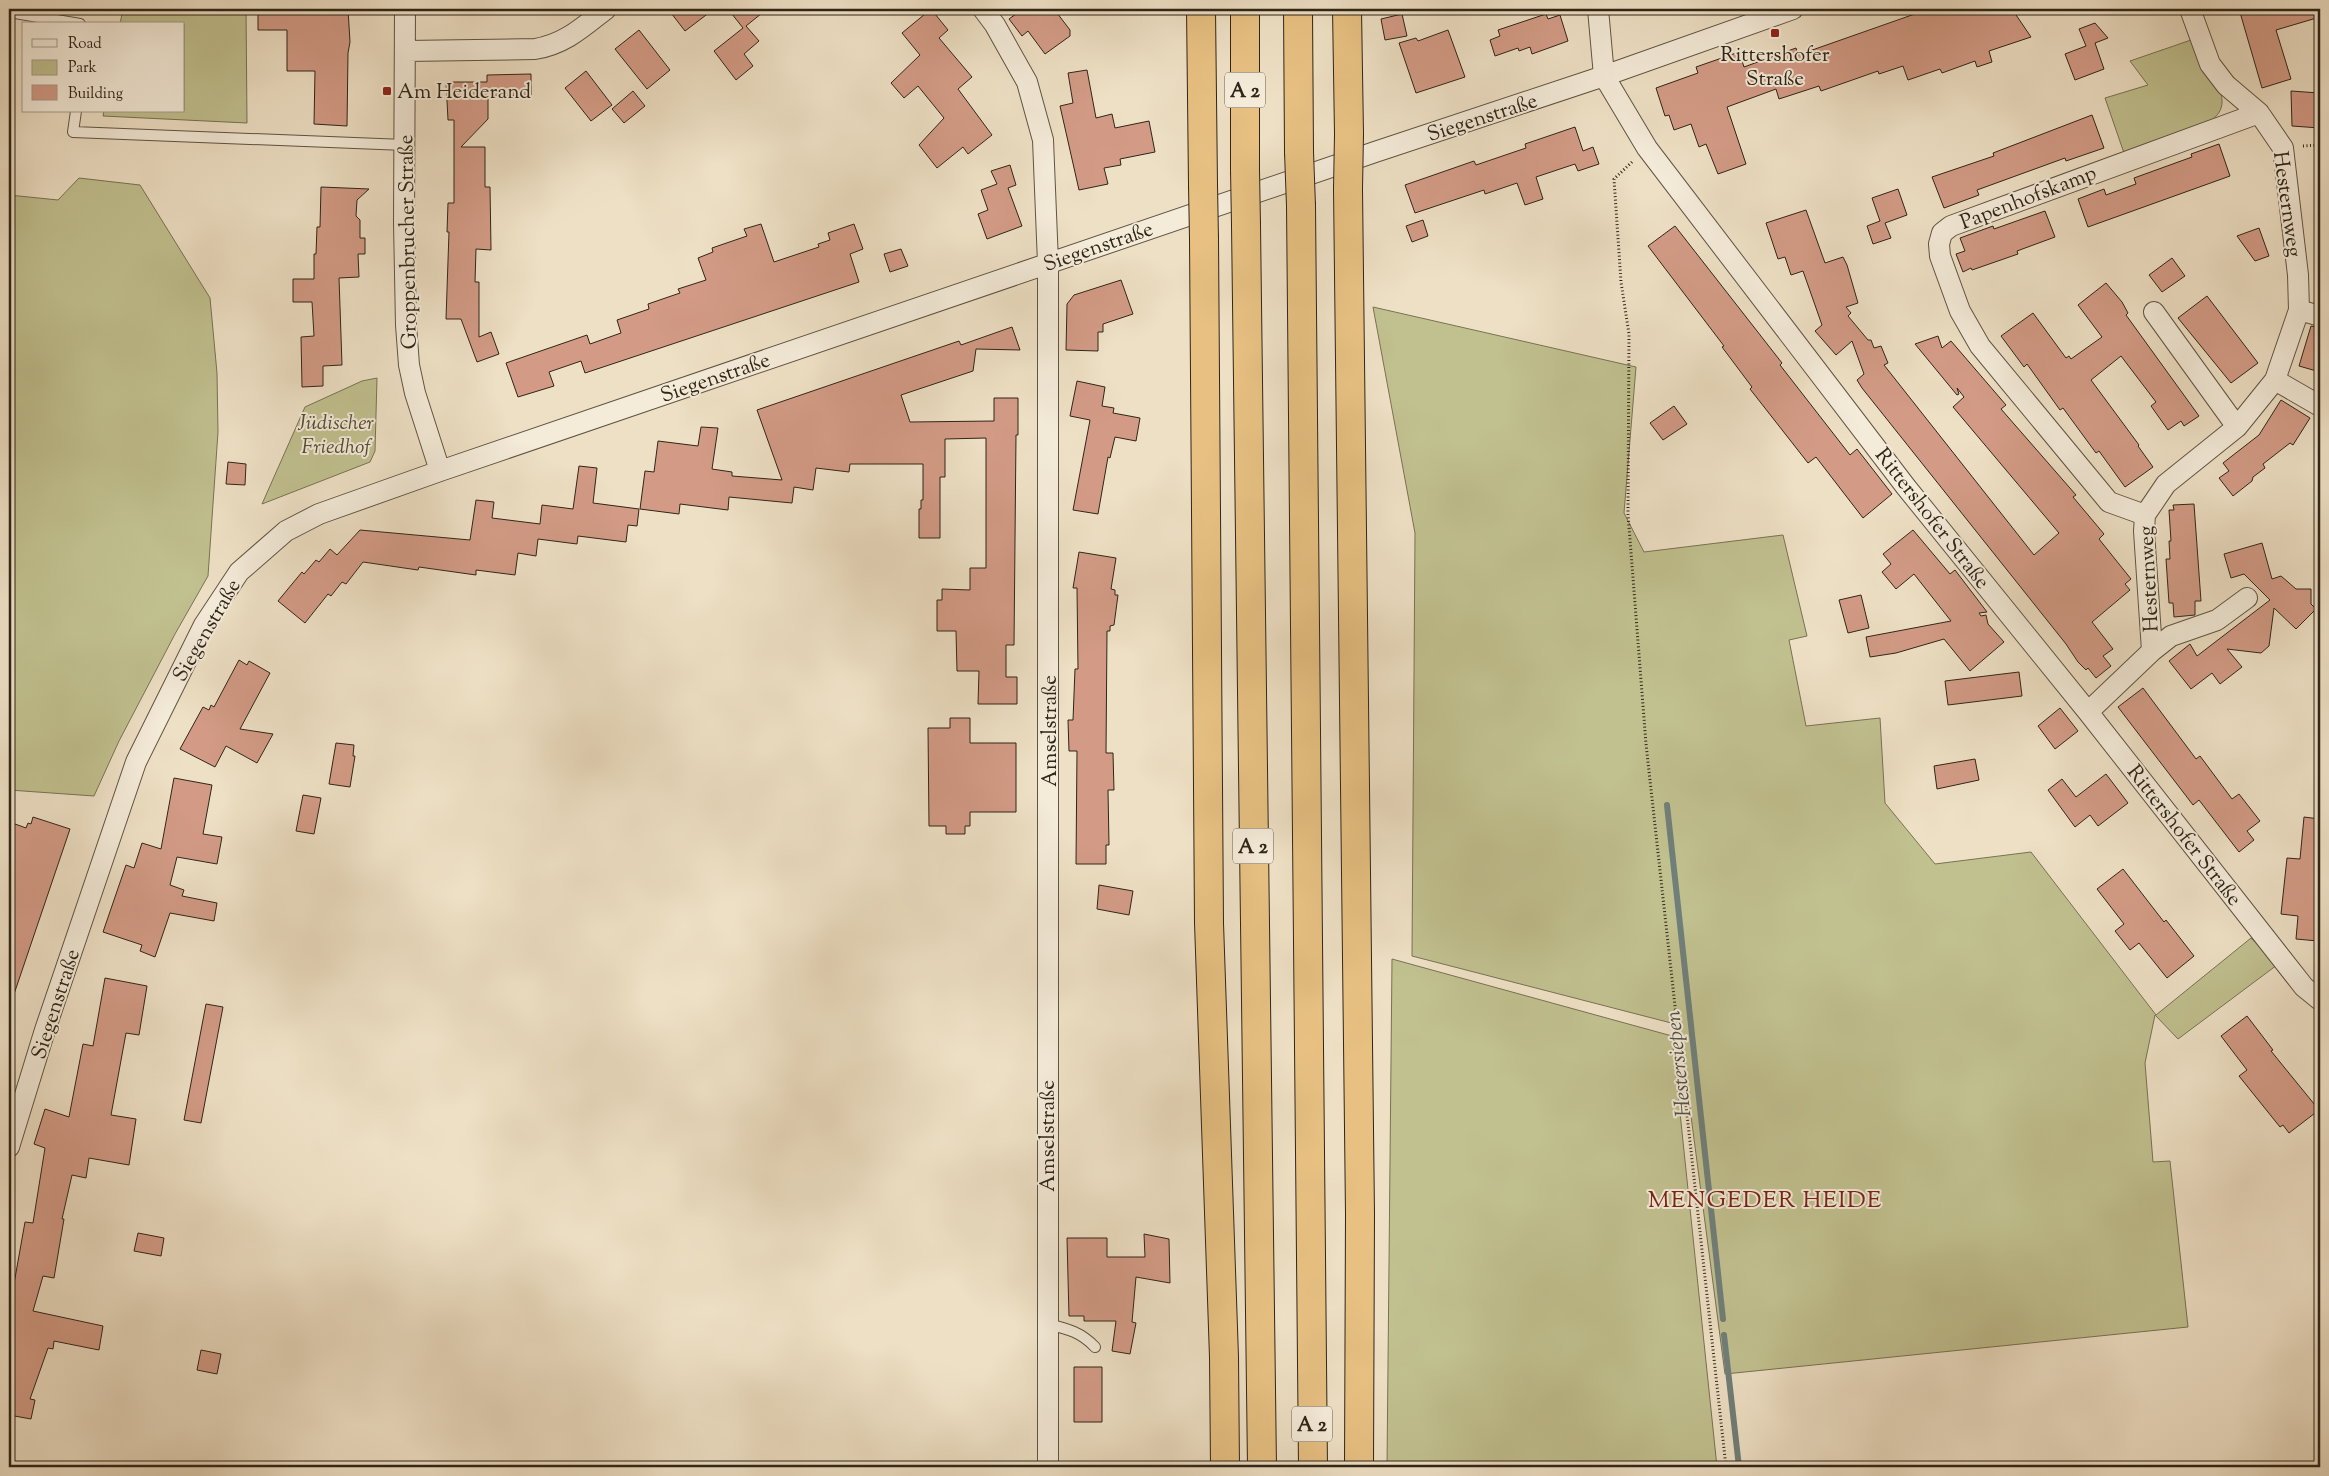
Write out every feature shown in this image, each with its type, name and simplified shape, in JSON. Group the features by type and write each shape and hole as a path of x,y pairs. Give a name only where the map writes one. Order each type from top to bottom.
{"highway":[{"path":"1201,9 1209,923 1224,1357 1225,1467"},
{"name":"A 2","path":"1245,9 1245,170 1262,1467"},
{"name":"A 2","path":"1298,9 1312,1467"},
{"path":"1347,9 1360,1214 1359,1467"}],"street":[{"name":"Groppenbrucher Straße","path":"405,9 405,259 410,365 415,394 440,471"},
{"path":"406,51 535,49 552,46 566,40 606,9"},
{"name":"Amselstraße","path":"983,9 995,25 1027,82 1043,140 1048,263 1048,1467"},
{"name":"Rittershofer Straße","path":"1598,9 1599,40 1604,76 1647,148 1906,487 2088,712 2304,987 2320,1000"},
{"name":"Siegenstraße","path":"9,1147 45,1030 136,762 204,625 239,572 286,531 319,514 440,471 1048,263 1604,76 1793,9"},
{"name":"Hesternweg","path":"2152,651 2144,531 2145,515 2166,484 2237,428 2275,380 2299,310 2298,275 2283,148 2259,113 2226,85 2210,64 2190,9"},
{"name":"Papenhofskamp","path":"2145,515 2110,502 1980,346 1960,312 1940,256 1939,244 1942,233 1951,226 2259,113"},
{"path":"2299,310 2320,316"},
{"path":"2154,312 2237,428"},
{"path":"2275,380 2320,406"},
{"name":"Hesternweg","path":"2088,712 2170,636 2217,620 2247,598"}],"lane":[{"path":"9,12 68,22"},
{"path":"76,112 73,132 405,146"},
{"path":"1048,1324 1074,1330 1085,1336 1095,1346"}],"path":[{"path":"1647,148 1614,179 1621,282 1629,334 1628,514 1646,744 1726,1467"}],"green space":[{"path":"123,9 246,9 247,123 103,116 104,112 185,112 185,22 120,22"},
{"path":"2191,40 2221,92 2222,101 2219,113 2208,123 2124,153 2105,98 2148,85 2130,61"},
{"path":"79,178 140,185 210,298 217,373 218,432 208,576 175,634 119,741 94,796 9,790 9,195 58,200"},
{"path":"1373,307 1636,367 1624,513 1644,552 1783,535 1807,636 1789,640 1806,726 1880,718 1885,803 1935,864 2031,852 2156,1015 2251,938 2277,965 2178,1039 2155,1015 2145,1063 2153,1162 2170,1161 2188,1327 1725,1374 1679,1025 1412,956 1415,533"},
{"name":"Jüdischer Friedhof","path":"377,378 375,451 370,462 262,504 305,407 362,381"},
{"path":"1392,959 1672,1036 1717,1467 1387,1467"}],"building":[{"path":"348,9 350,42 348,53 347,126 314,124 315,71 287,71 287,30 258,30 258,11"},
{"path":"668,9 714,9 685,31"},
{"path":"728,9 767,9 746,26 759,41 744,54 753,66 736,80 714,51 743,28"},
{"path":"931,9 948,30 939,38 972,77 958,89 992,135 968,154 963,147 937,168 919,145 944,118 918,86 904,98 891,83 920,55 902,33"},
{"path":"1023,9 1054,9 1070,30 1070,36 1045,54 1028,31 1022,36 1009,19"},
{"path":"1929,9 2012,9 2031,37 1989,51 1992,62 1977,67 1975,61 1942,73 1940,69 1908,80 1903,66 1879,74 1878,71 1821,91 1819,86 1779,99 1776,89 1727,107 1746,164 1718,174 1706,144 1699,147 1691,124 1674,130 1669,115 1665,116 1656,88 1698,73 1696,67 1739,52 1744,67 1796,48 1798,55"},
{"path":"2239,9 2320,9 2320,17 2276,30 2291,79 2262,88"},
{"path":"1402,14 1407,36 1385,40 1381,19"},
{"path":"1546,14 1548,19 1560,15 1568,41 1532,54 1530,47 1519,51 1518,48 1495,56 1490,40 1500,36 1498,30"},
{"path":"2095,23 2108,38 2095,43 2104,69 2075,80 2065,54 2086,46 2079,29"},
{"path":"639,30 670,70 647,89 615,49"},
{"path":"1448,30 1465,77 1416,93 1399,43 1416,38 1418,41"},
{"path":"1087,70 1096,118 1112,114 1115,128 1149,121 1155,152 1120,159 1121,165 1104,168 1108,184 1079,190 1060,106 1073,103 1068,73"},
{"path":"586,71 612,105 591,121 565,88"},
{"path":"531,74 531,95 488,96 488,119 461,147 485,147 485,187 490,187 491,250 476,249 475,282 479,282 479,337 491,332 499,354 477,362 461,319 446,319 448,203 454,203 454,120 448,120 446,82 487,82 487,75"},
{"path":"633,91 645,106 624,123 612,109"},
{"path":"2291,91 2319,93 2320,128 2292,126"},
{"path":"2092,115 2104,148 2066,161 2065,158 1977,190 1979,195 1944,208 1932,177 1994,156 1993,153"},
{"path":"1575,127 1583,151 1593,147 1599,164 1578,171 1575,164 1536,177 1543,199 1525,205 1517,183 1485,194 1484,190 1415,213 1405,185 1474,161 1476,165 1526,148 1525,144"},
{"path":"2219,144 2230,176 2088,227 2078,199 2104,189 2106,195 2136,184 2134,178 2192,157 2191,154"},
{"path":"1010,165 1016,185 1008,188 1022,226 987,239 978,214 988,210 981,190 997,184 991,171"},
{"path":"321,187 369,189 357,200 356,216 360,220 360,238 365,238 365,254 358,254 359,277 339,278 342,365 323,366 323,386 302,387 301,337 314,336 312,302 293,302 293,279 314,279 317,227 320,227"},
{"path":"1898,189 1907,215 1885,223 1891,238 1873,244 1867,226 1880,221 1872,198"},
{"path":"1806,210 1825,263 1843,257 1847,265 1858,303 1846,307 1851,313 1848,316 1868,340 1871,340 1874,348 1881,346 1888,363 1884,365 2034,555 2059,533 1953,407 1964,397 1957,388 1959,394 1957,395 1915,344 1938,336 1942,348 1951,341 2006,405 2001,409 2076,495 2073,497 2104,534 2099,539 2131,579 2125,584 2130,590 2092,622 2113,649 2103,656 2111,666 2096,678 2088,668 2086,670 2078,662 2066,644 1862,388 1857,380 1864,374 1852,341 1836,355 1815,331 1822,325 1803,271 1791,275 1785,257 1778,259 1766,223"},
{"path":"2045,211 2055,237 2017,251 2018,254 1963,272 1956,254 1965,251 1960,238 1993,226 1994,229"},
{"path":"1423,220 1428,236 1412,242 1406,226"},
{"path":"761,224 774,262 819,247 818,244 830,240 828,233 854,224 863,249 850,254 859,282 585,373 581,361 549,372 554,386 518,397 506,363 587,335 590,344 621,333 617,320 649,309 648,304 680,293 678,289 706,280 698,258 713,252 712,248 747,236 744,229"},
{"path":"1675,226 1782,363 1780,365 1850,455 1857,449 1892,494 1863,518 1816,457 1808,463 1750,389 1752,387 1722,347 1724,346 1648,246"},
{"path":"2259,228 2269,256 2255,261 2237,236"},
{"path":"901,249 908,266 890,272 884,254"},
{"path":"2172,258 2185,276 2162,292 2149,275"},
{"path":"1121,280 1133,314 1103,324 1103,332 1098,332 1098,351 1066,350 1067,304 1074,295"},
{"path":"2106,283 2122,302 2128,313 2126,315 2199,416 2184,426 2181,421 2168,430 2151,406 2156,402 2121,356 2091,380 2153,467 2125,487 2099,451 2096,453 2063,408 2060,410 2027,364 2024,367 2001,336 2033,313 2066,358 2069,356 2071,359 2102,337 2078,305"},
{"path":"2207,296 2258,363 2231,383 2178,318"},
{"path":"2311,326 2320,328 2320,372 2299,366"},
{"path":"1012,327 1020,350 976,349 973,371 901,395 910,422 994,421 994,398 1018,398 1014,645 1006,645 1006,677 1017,677 1017,704 978,704 979,671 957,671 956,631 937,631 937,600 942,600 942,589 970,590 970,568 986,568 986,438 945,439 945,477 940,477 940,538 919,538 919,509 921,509 921,500 923,500 923,464 850,464 849,472 816,468 813,490 794,487 792,503 729,497 728,510 680,504 679,514 640,509 645,471 654,472 658,441 698,446 701,427 718,428 712,469 732,472 732,476 782,480 757,410 959,341 961,345"},
{"path":"1077,381 1105,387 1102,406 1114,408 1113,413 1140,418 1136,441 1115,437 1110,458 1108,457 1098,514 1073,510 1090,420 1070,416"},
{"path":"2281,400 2310,418 2293,445 2290,443 2263,464 2265,468 2233,496 2219,478 2229,471 2223,463 2259,435"},
{"path":"1674,406 1687,424 1663,440 1650,423"},
{"path":"228,462 246,464 245,485 226,484"},
{"path":"579,466 597,468 593,503 639,509 637,526 628,525 626,542 578,536 577,544 538,539 536,556 518,553 515,575 476,570 476,575 419,567 418,570 363,562 346,584 342,582 331,596 328,594 305,623 278,601 302,572 304,574 316,560 319,562 330,549 337,555 360,530 470,540 476,500 494,502 492,518 540,524 542,505 573,509"},
{"path":"2194,504 2201,601 2195,601 2195,615 2174,617 2173,603 2169,603 2166,559 2170,559 2169,510 2174,510 2173,505"},
{"path":"1913,530 1950,574 1955,570 1987,612 1979,613 1981,616 1986,615 1988,624 2004,642 1970,671 1944,639 1896,653 1870,657 1866,637 1951,621 1914,574 1896,589 1882,572 1891,564 1883,554"},
{"path":"2262,543 2272,579 2281,576 2296,589 2311,589 2311,604 2316,609 2296,629 2274,608 2269,646 2261,653 2227,649 2242,667 2220,684 2212,673 2191,689 2169,661 2190,644 2197,656 2270,600 2244,574 2231,578 2224,554"},
{"path":"1079,552 1116,558 1111,589 1115,590 1115,595 1118,595 1114,625 1110,626 1110,631 1107,631 1106,753 1113,753 1114,790 1108,790 1109,845 1106,845 1106,864 1076,864 1077,751 1069,751 1068,720 1073,720 1075,669 1078,669 1077,588 1073,588"},
{"path":"1861,595 1869,628 1848,633 1839,600"},
{"path":"239,660 247,665 249,661 270,673 240,729 273,734 257,763 226,746 215,767 180,749 203,707 209,710 211,705 214,707"},
{"path":"2019,672 2022,696 1948,705 1945,681"},
{"path":"2143,688 2196,759 2200,756 2232,799 2239,794 2260,821 2247,831 2254,840 2239,852 2199,800 2193,805 2118,707"},
{"path":"2060,708 2078,731 2055,749 2038,726"},
{"path":"950,718 970,718 970,743 1016,743 1016,812 970,812 970,826 965,826 965,834 946,834 946,826 929,826 928,728 950,728"},
{"path":"336,743 354,745 353,756 355,756 350,787 329,784"},
{"path":"1975,759 1979,780 1937,789 1934,766"},
{"path":"2106,774 2128,803 2098,826 2090,815 2075,827 2048,790 2062,779 2076,797"},
{"path":"174,778 212,785 203,834 222,837 217,864 177,857 170,885 184,890 182,896 217,903 214,921 170,913 155,957 140,951 142,945 103,932 126,865 134,868 142,843 161,849"},
{"path":"303,795 321,798 314,834 296,831"},
{"path":"33,817 70,829 12,1000 9,1000 9,843 15,824 26,828 28,823 31,824"},
{"path":"2304,817 2320,819 2320,918 2318,941 2296,939 2298,916 2281,914 2287,858 2300,859"},
{"path":"2123,869 2164,922 2166,920 2194,956 2167,978 2139,943 2130,950 2115,931 2124,924 2097,889"},
{"path":"1099,885 1133,891 1129,915 1097,909"},
{"path":"105,978 147,986 139,1035 126,1033 111,1115 136,1119 129,1165 89,1158 86,1178 72,1175 62,1219 64,1219 54,1278 43,1276 33,1311 103,1326 99,1350 54,1341 53,1349 48,1348 30,1399 35,1400 31,1419 9,1415 9,1294 12,1295 25,1222 33,1223 45,1148 34,1144 45,1109 69,1117 83,1044 93,1046"},
{"path":"206,1004 223,1007 201,1123 184,1120"},
{"path":"2247,1016 2273,1050 2271,1051 2319,1110 2289,1133 2283,1125 2280,1127 2239,1076 2247,1070 2221,1036"},
{"path":"138,1233 164,1238 161,1256 134,1251"},
{"path":"1144,1234 1169,1239 1170,1283 1136,1277 1132,1322 1136,1323 1130,1354 1112,1351 1116,1321 1084,1321 1084,1316 1069,1316 1067,1238 1107,1238 1107,1257 1145,1257"},
{"path":"201,1350 221,1354 217,1374 197,1370"},
{"path":"1074,1367 1102,1367 1102,1422 1074,1422"}],"waterway":[{"name":"Hestersiepen","path":"1667,805 1723,1319"},
{"name":"Hestersiepen","path":"1724,1335 1739,1467"}],"place":[{"name":"Rittershofer Straße","path":"1775,33"},
{"name":"Am Heiderand","path":"387,91"}],"district":[{"name":"MENGEDER HEIDE","path":"1765,1199"}]}
